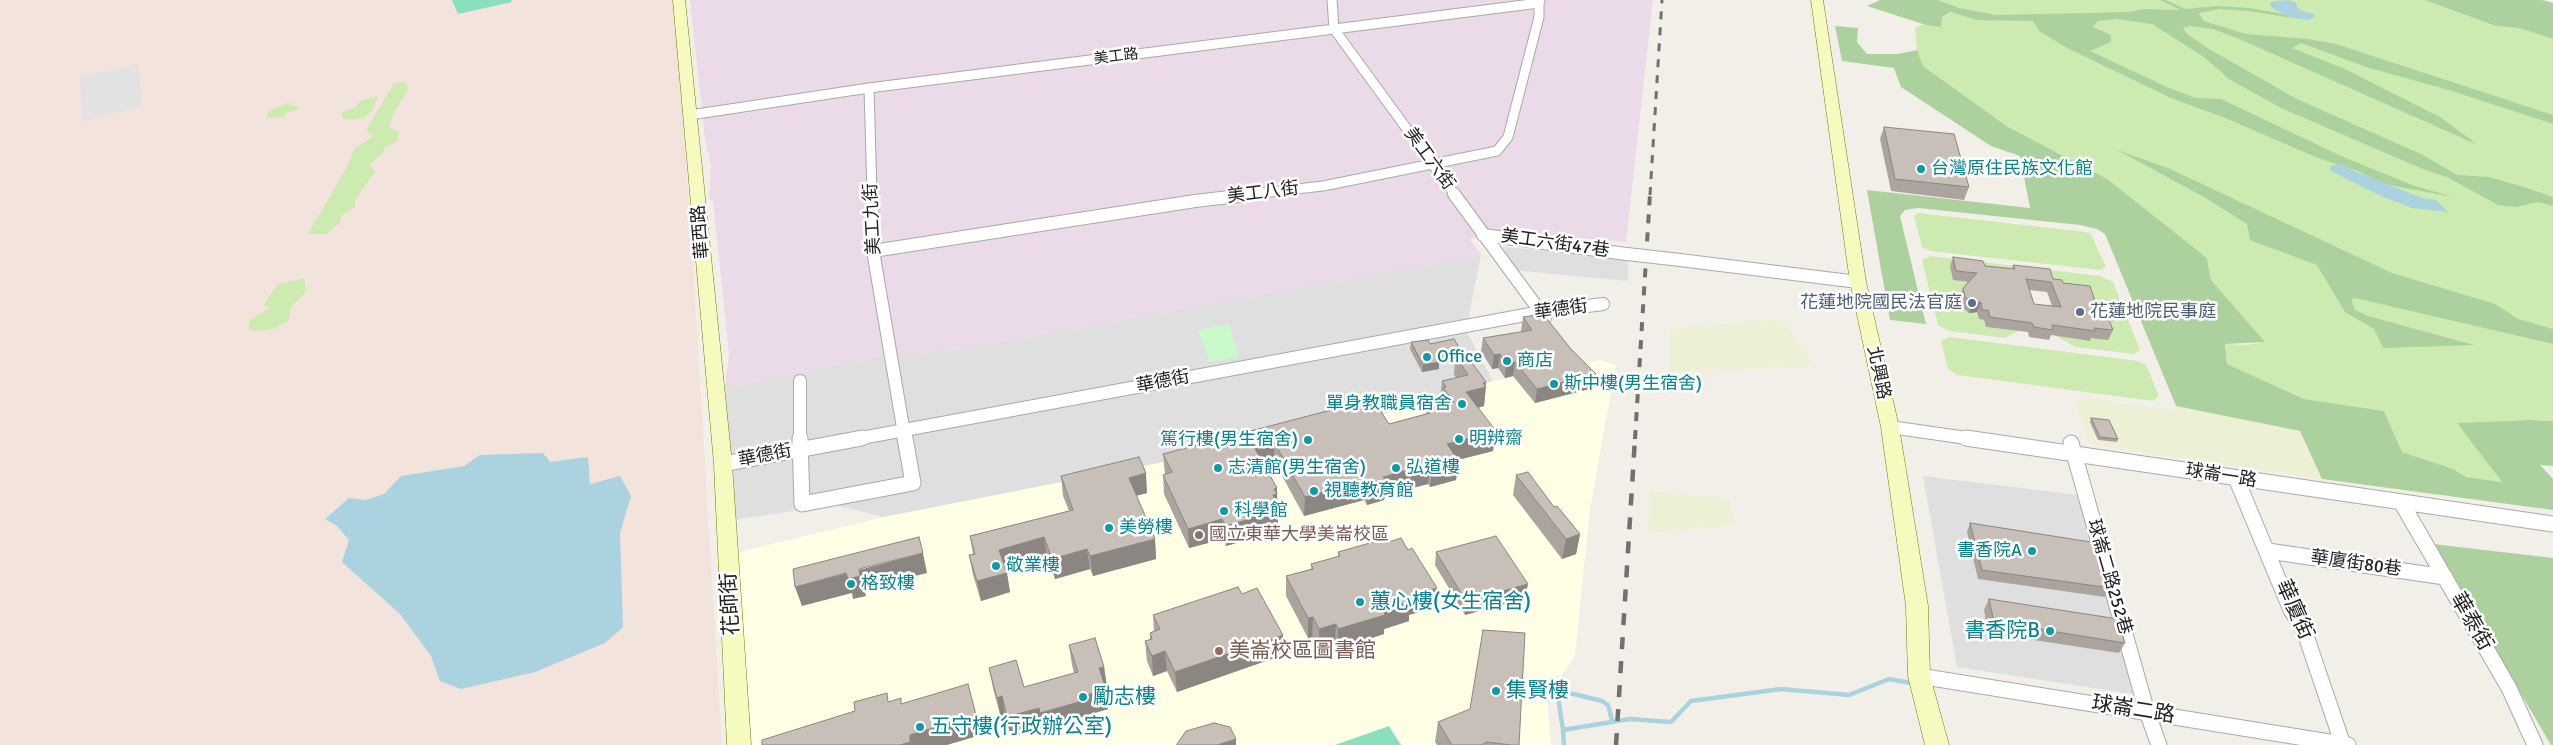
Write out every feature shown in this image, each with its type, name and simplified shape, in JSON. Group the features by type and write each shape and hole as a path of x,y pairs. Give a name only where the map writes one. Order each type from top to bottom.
{"street":[{"name":"華西路","path":"679,0 723,464"},
{"path":"1332,0 1334,29"},
{"name":"北興路","path":"1817,0 1858,282 1890,426 1918,606 1919,676 1937,745"},
{"name":"美工路","path":"690,115 869,88 1540,1"},
{"name":"美工八街","path":"873,251 1195,201 1323,186 1497,151 1508,137 1539,18 1540,1"},
{"name":"美工六街","path":"1334,29 1552,327"},
{"name":"美工九街","path":"800,449 802,504 913,483 873,251 869,88"},
{"name":"美工六街47巷","path":"1483,234 1627,254 1858,282"},
{"name":"華德街","path":"723,464 1541,312 1603,304"},
{"path":"800,381 800,449"},
{"name":"球崙一路","path":"1890,426 2073,448 2236,478 2553,524"},
{"name":"球崙二路252巷","path":"2073,448 2147,712 2159,745"},
{"name":"花師街","path":"723,464 738,745"},
{"name":"華廈街","path":"2236,478 2291,610 2304,630 2344,745"},
{"name":"華泰街","path":"2401,502 2509,688 2534,745"},
{"name":"華廈街80巷","path":"2268,551 2445,577"},
{"name":"球崙二路","path":"1919,676 2344,745"}],"shaded area":[{"path":"0,0 674,0 691,231 722,745 0,745"},
{"path":"690,0 1653,0 1626,242 1499,232 1470,239 1481,255 956,350 878,357 725,388 729,354 713,201 709,199 711,165 705,139"},
{"path":"138,64 142,107 82,121 80,77"},
{"path":"1504,247 1628,258 1628,281 1512,270"},
{"path":"1481,255 1466,330 1493,381 1361,421 1241,447 884,517 835,505 733,520 725,388 878,357 956,350"},
{"path":"1781,319 1815,366 1669,372 1670,329"},
{"name":"國立東華大學美崙校區","path":"1599,360 1616,365 1590,509 1575,655 1547,698 1551,745 752,745 736,553 884,517 1241,447 1361,421 1493,381"},
{"path":"2081,398 2172,411 2176,406 2300,431 2322,479 2089,444 2075,403"},
{"path":"1923,476 2078,495 2139,695 1957,667"},
{"path":"1651,491 1729,499 1735,524 1647,533"}],"green space":[{"path":"452,0 511,0 512,2 458,14"},
{"path":"1880,0 1938,0 1959,8 1996,15 2129,12 2144,9 2180,10 2160,0 2166,0 2185,9 2217,6 2250,8 2283,14 2292,18 2249,11 2219,9 2199,13 2204,21 2246,34 2308,39 2336,44 2553,115 2553,124 2452,91 2366,67 2301,43 2292,48 2345,69 2440,117 2478,145 2237,38 2213,29 2190,26 2183,28 2187,34 2209,49 2297,99 2423,155 2457,175 2489,177 2527,188 2553,197 2553,206 2538,202 2516,207 2498,205 2447,177 2425,170 2281,108 2229,79 2204,57 2152,24 2116,19 2098,21 2093,27 2111,35 2111,42 2090,51 2169,88 2196,98 2221,99 2339,155 2412,185 2453,197 2384,184 2360,172 2318,158 2225,118 2171,98 2069,49 2039,31 2033,21 1976,20 1951,12 1942,17 1941,27 1926,25 1867,6"},
{"path":"1938,0 2424,0 2496,26 2519,28 2553,39 2553,421 2529,420 2458,423 2502,482 2466,477 2452,469 2402,452 2384,411 2304,399 2227,364 2225,344 2245,345 2264,342 2211,280 2207,257 2008,127 1923,66 1917,50 1915,28 1923,24 1926,25 1959,9"},
{"path":"2424,0 2542,0 2553,3 2553,39 2519,28 2496,26"},
{"path":"1835,26 1858,28 1857,42 1867,54 1898,54 1917,50 1923,66 2008,127 2107,179 2207,258 2211,280 2265,342 2225,344 2227,364 2304,399 2384,411 2402,452 2453,469 2466,477 2502,482 2457,423 2553,421 2553,466 2540,465 2553,479 2553,510 2322,479 2300,431 2176,406 2105,234 2097,229 2080,225 1918,208 1905,210 1900,216 1926,324 1890,320 1867,190 2030,208 2020,156 1991,146 1901,87 1894,68 1842,61"},
{"path":"406,82 408,89 394,113 389,127 399,132 398,141 384,148 383,153 369,165 375,171 355,200 355,207 341,216 340,222 327,234 308,234 347,167 354,149 373,136 366,130 394,83"},
{"path":"378,96 372,111 363,118 352,120 342,118 342,112 356,107 360,101"},
{"path":"291,102 289,106 299,106 297,110 288,112 282,117 267,118 269,110"},
{"path":"2117,150 2168,168 2392,273 2495,304 2518,319 2553,329 2553,344 2355,298 2351,300 2355,310 2368,316 2474,345 2383,348 2374,329 2345,312 2317,265 2250,240 2247,224 2204,197"},
{"path":"1918,213 2086,232 2091,234 2106,267 2100,270 1930,251 1922,247 1914,216"},
{"path":"1930,256 2100,276 2113,282 2140,350 2134,354 2075,347 2056,336 2069,335 2070,338 2090,341 2095,304 1950,267 1953,280 1982,284 1977,312 1984,312 1979,319 1984,320 1986,327 2018,331 2005,338 1950,331 1938,325 1922,260"},
{"path":"304,278 306,291 290,309 289,320 273,329 255,331 248,329 250,320 270,308 264,305 277,285"},
{"path":"1229,324 1239,356 1210,362 1198,330"},
{"path":"1950,337 2138,361 2146,365 2159,396 2153,401 1958,375 1948,369 1941,341"},
{"path":"2433,544 2553,558 2553,745 2551,745"},
{"path":"1389,726 1401,745 1335,745"}],"water":[{"path":"2288,0 2296,3 2301,11 2314,14 2315,17 2308,20 2292,18 2275,10 2270,5 2271,2"},
{"path":"2337,164 2422,198 2436,200 2448,212 2412,208 2379,195 2331,171 2330,166"},
{"path":"543,453 550,462 588,457 590,484 620,476 631,496 620,533 623,627 605,643 535,672 461,689 440,681 431,656 400,614 342,562 349,540 337,526 325,519 349,498 366,500 384,494 401,476 464,466 480,455"}],"building":[{"name":"台灣原住民族文化館","path":"1884,127 1954,134 1969,187 1895,179"},
{"path":"1953,257 1983,261 1985,266 2015,269 2013,265 2050,269 2053,279 2062,280 2063,283 2090,286 2100,316 2108,317 2113,330 2094,328 2095,331 2052,325 2053,330 2034,327 2032,323 1990,317 1988,310 1982,310 1981,302 1973,303 1965,297 1963,288 1977,273 1956,271","holes":["2026,279 2051,282 2061,307 2034,304"]},
{"path":"1543,314 1571,349 1596,374 1537,389 1515,362 1506,364 1500,354 1494,355 1483,338 1532,330 1523,317"},
{"path":"1454,339 1462,352 1437,357 1440,362 1423,365 1411,342 1428,340 1430,344"},
{"path":"1463,351 1486,382 1483,383 1486,387 1466,392 1496,431 1447,444 1459,461 1432,468 1430,464 1383,477 1386,480 1368,485 1365,481 1305,497 1274,442 1254,447 1277,488 1274,489 1277,494 1273,495 1278,504 1246,513 1250,519 1226,526 1222,519 1188,529 1163,475 1172,472 1163,454 1373,399 1389,424 1430,413 1427,409 1454,402 1443,388 1446,387 1442,381 1468,375 1456,356"},
{"path":"2091,418 2109,420 2118,439 2100,437"},
{"path":"1139,457 1146,473 1129,478 1155,539 1090,556 1087,549 1052,559 1044,537 999,550 1007,573 977,581 969,555 975,554 970,536 1073,510 1061,476"},
{"path":"1528,472 1554,507 1557,506 1580,534 1566,539 1516,475"},
{"path":"1970,523 2097,543 2110,588 1982,570"},
{"path":"1496,536 1528,584 1466,601 1436,552"},
{"path":"919,537 923,553 859,569 860,576 848,579 846,573 795,587 793,569"},
{"name":"蕙心樓(女生宿舍)","path":"1401,538 1408,550 1412,548 1437,588 1408,597 1411,601 1383,610 1385,615 1338,629 1336,624 1319,629 1313,617 1308,618 1286,576 1313,569 1311,564 1340,556 1338,552 1384,539 1386,543"},
{"name":"美崙校區圖書館","path":"1238,587 1242,594 1257,588 1283,635 1175,672 1165,651 1152,656 1145,641 1152,639 1150,633 1160,629 1153,615"},
{"path":"1989,599 2118,619 2125,643 1994,622"},
{"name":"集賢樓","path":"1483,630 1525,633 1519,745 1487,742 1481,745 1452,745 1438,722 1470,709"},
{"path":"1095,638 1104,667 1099,668 1106,689 1078,698 1079,702 1040,713 1039,708 1007,717 1002,696 997,698 989,668 1016,660 1024,687 1078,672 1069,645"},
{"path":"968,684 976,715 910,735 910,742 900,745 762,745 762,740 855,711 854,702 887,693 888,702 901,698 901,704"},
{"path":"1214,723 1230,727 1236,739 1217,745 1177,745 1186,731"}],"waterway":[{"path":"1563,730 1630,719 1671,722 1691,701 1781,689 1849,695 1889,679 1911,683"},
{"path":"1563,730 1557,690 1602,701 1608,705 1612,720"},
{"path":"1563,730 1564,745"}],"railway":[{"path":"1650,195 1662,0"},
{"path":"1635,439 1650,194"},
{"path":"1616,745 1635,438"}],"place":[{"name":"台灣原住民族文化館","path":"1921,169"},
{"name":"花蓮地院國民法官庭","path":"1972,303"},
{"name":"花蓮地院民事庭","path":"2080,312"},
{"name":"Office","path":"1427,357"},
{"name":"商店","path":"1507,361"},
{"name":"斯中樓(男生宿舍)","path":"1554,384"},
{"name":"單身教職員宿舍","path":"1462,404"},
{"name":"明辨齋","path":"1459,439"},
{"name":"篤行樓(男生宿舍)","path":"1308,440"},
{"name":"志清館(男生宿舍)","path":"1218,468"},
{"name":"弘道樓","path":"1396,468"},
{"name":"視聽教育館","path":"1314,491"},
{"name":"科學館","path":"1224,511"},
{"name":"美勞樓","path":"1109,528"},
{"name":"國立東華大學美崙校區","path":"1199,535"},
{"name":"書香院A","path":"2032,551"},
{"name":"敬業樓","path":"996,566"},
{"name":"格致樓","path":"851,584"},
{"name":"蕙心樓(女生宿舍)","path":"1360,602"},
{"name":"書香院B","path":"2050,631"},
{"name":"美崙校區圖書館","path":"1219,651"},
{"name":"集賢樓","path":"1496,691"},
{"name":"勵志樓","path":"1083,697"},
{"name":"五守樓(行政辦公室)","path":"920,727"}]}
